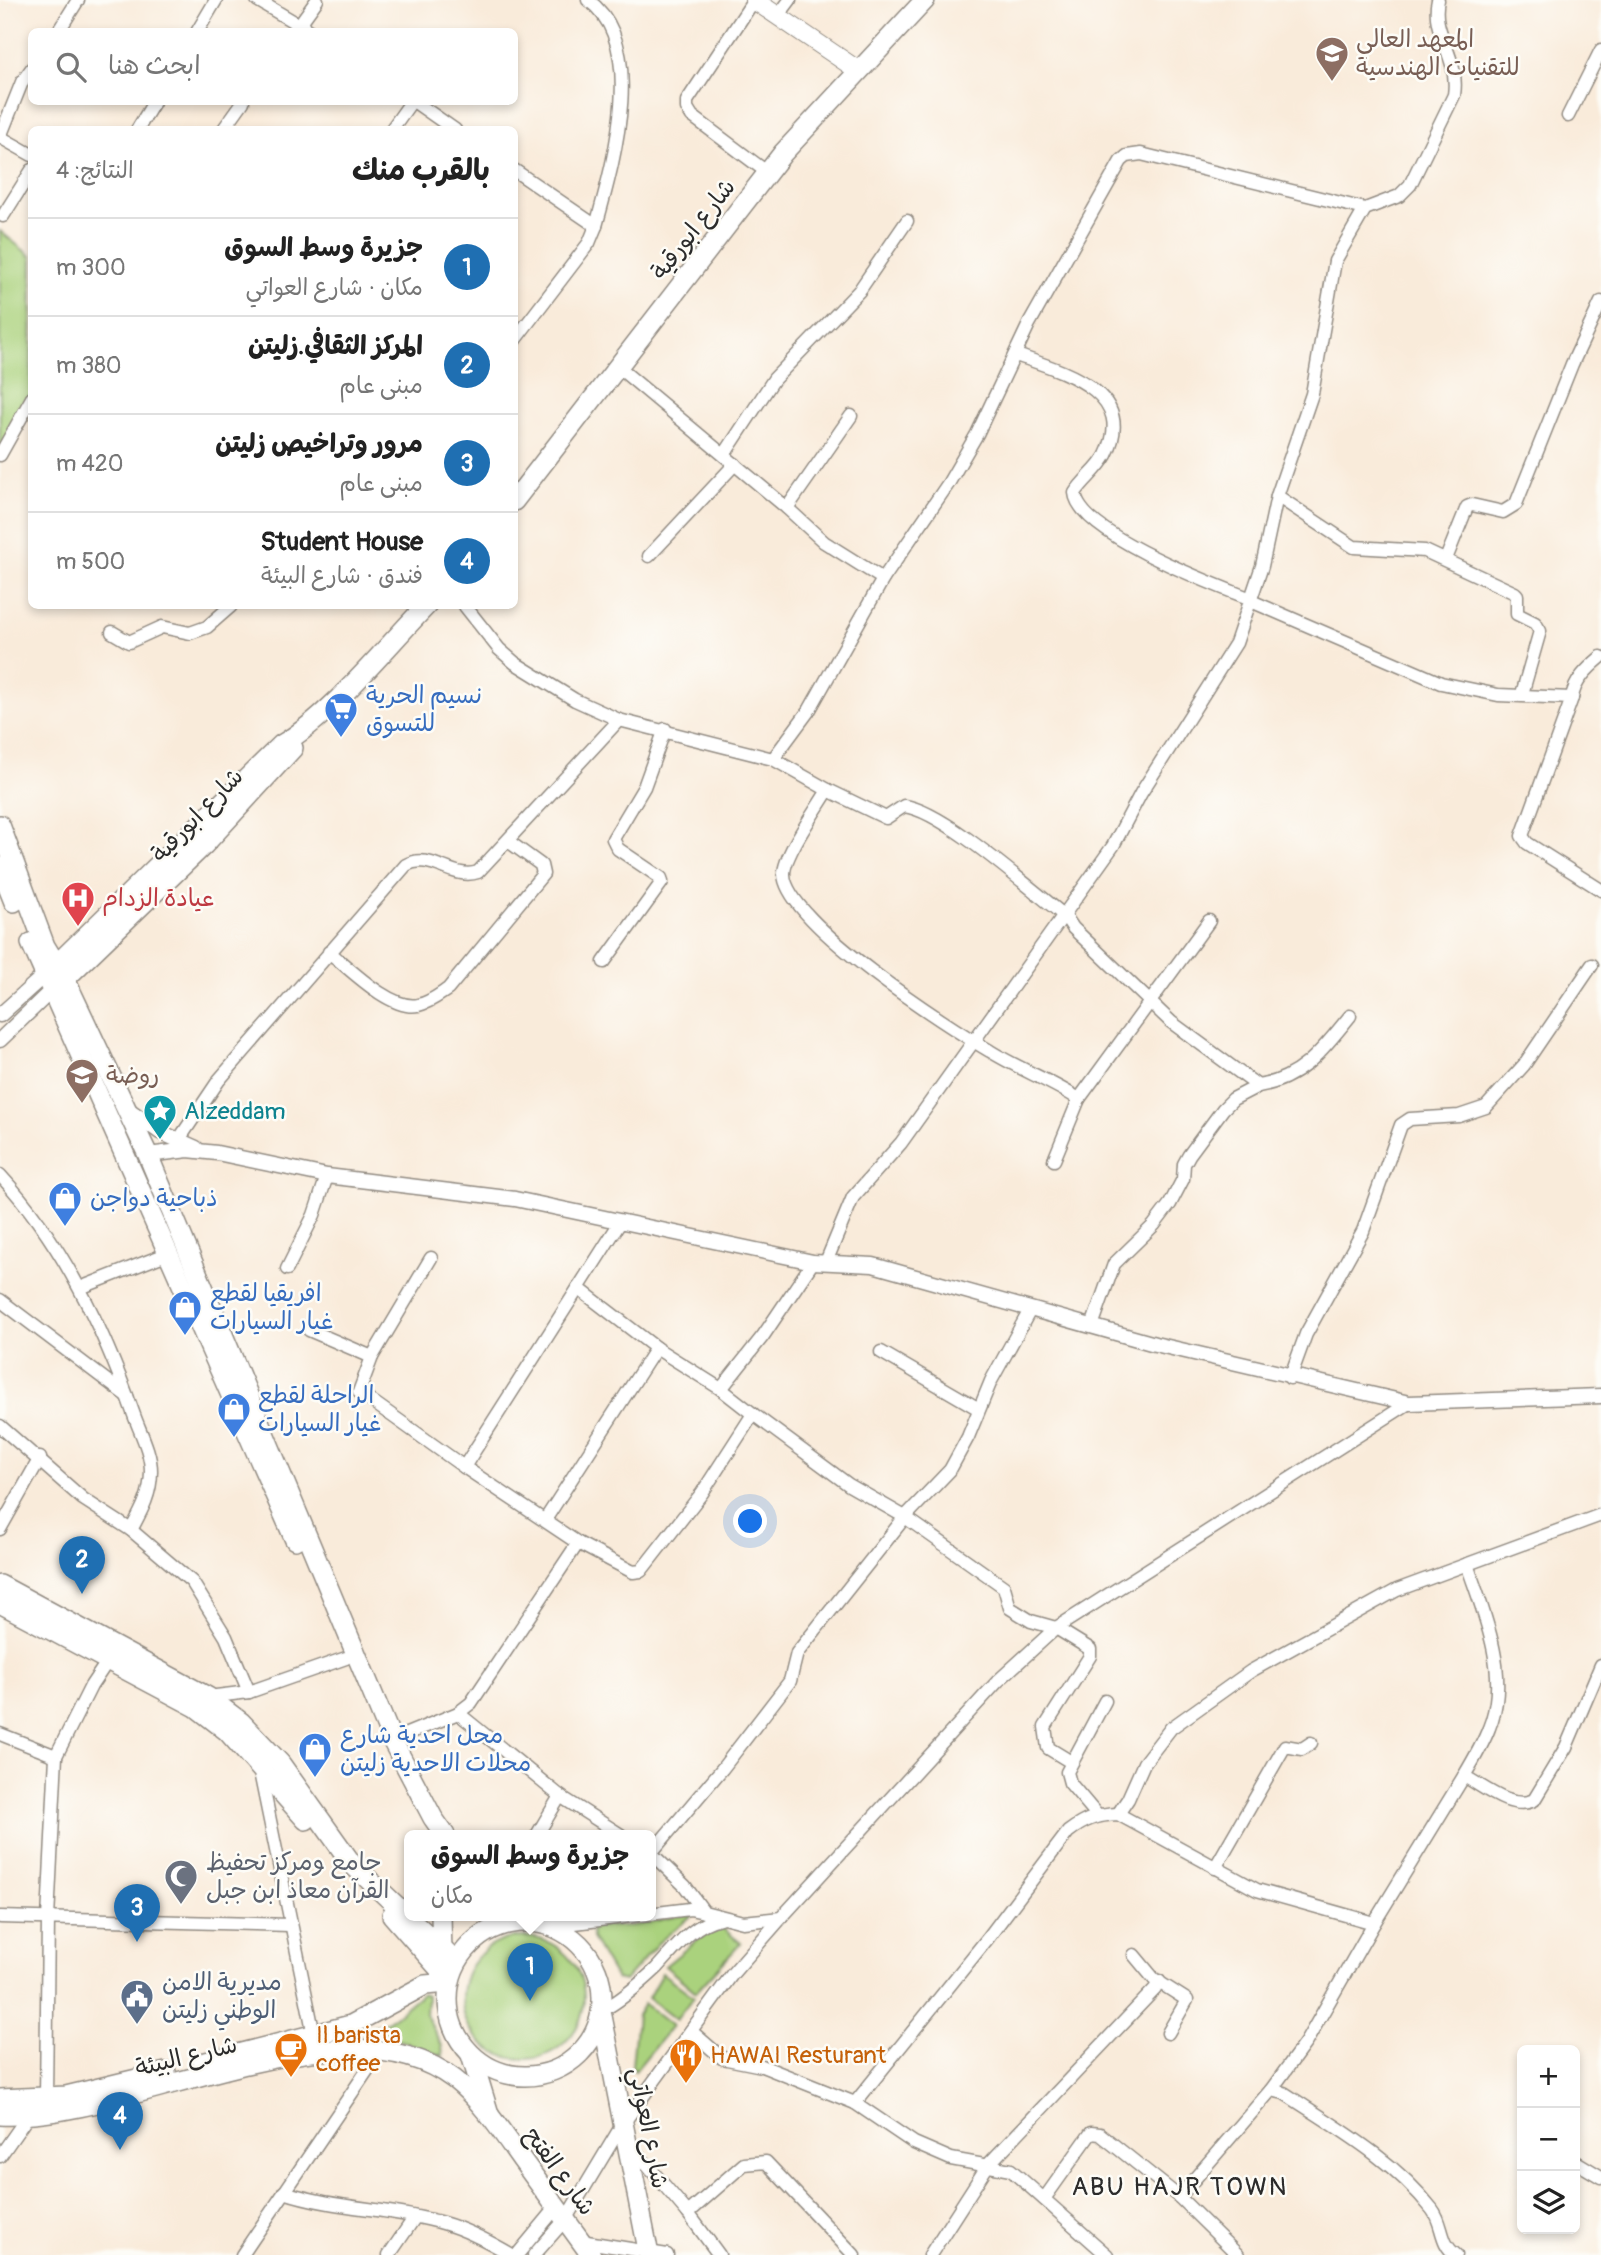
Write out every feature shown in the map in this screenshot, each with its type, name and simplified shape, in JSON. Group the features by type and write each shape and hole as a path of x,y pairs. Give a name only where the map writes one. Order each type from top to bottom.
{"main road":[{"path":"754,0 859,71"},
{"name":"شارع ابورقية","path":"521,480 618,367 768,173 925,0"},
{"name":"شارع ابورقية","path":"54,977 214,834 290,753 299,734 423,609"},
{"path":"0,825 54,977 128,1162 346,1658 430,1830"},
{"path":"0,867 54,977 128,1109 392,1740 441,1830"},
{"path":"128,1162 148,1155"},
{"path":"0,1585 208,1697 241,1722 280,1763 352,1864 404,1911"},
{"path":"0,1603 196,1707 227,1731 451,1975"},
{"path":"415,1921 441,1945"},
{"path":"441,1921 441,1945 451,1975 449,2015 454,2031 479,2063 489,2115"},
{"path":"442,2071 479,2063 520,2076 543,2074 564,2066 582,2051 594,2033 601,2011 602,1990 596,1969 585,1951 569,1936 543,1921 507,1924 478,1938 451,1975"},
{"name":"شارع البيئة","path":"0,2099 46,2099 314,2035 368,2018 425,1986 451,1975"},
{"name":"شارع العواتي","path":"601,2011 624,2133 655,2253"},
{"name":"شارع البيئة","path":"0,2115 28,2116 70,2110 306,2053 359,2048 382,2049 411,2057 442,2071 456,2081 489,2115"},
{"name":"شارع الفتح","path":"489,2115 586,2248"}],"street":[{"path":"60,28 78,0"},
{"path":"199,28 216,0"},
{"path":"257,0 297,28 317,0"},
{"path":"518,336 589,243 610,173 622,89 614,34 597,6 588,0"},
{"path":"754,0 686,104 692,116 768,173"},
{"path":"778,16 790,0"},
{"path":"773,759 810,709 883,579 948,484 977,434 1029,324 1121,161 1127,156 1140,154 1365,209 1399,196 1410,185 1454,95 1454,64 1436,21 1438,0"},
{"path":"1568,116 1601,50"},
{"path":"28,74 0,137 28,153"},
{"path":"139,126 152,105"},
{"path":"226,126 241,105"},
{"path":"394,126 411,105"},
{"path":"418,105 449,126"},
{"path":"518,173 596,226"},
{"path":"3,216 28,176"},
{"path":"721,1389 819,1262 853,1198 901,1143 1114,846 1141,793 1236,643 1262,566 1278,496 1312,394 1335,261 1365,209"},
{"path":"649,556 730,459 774,379 859,291 907,221"},
{"path":"1446,559 1467,507 1472,505 1503,512 1516,504 1572,364 1601,302"},
{"path":"1016,355 1074,378 1105,400 1113,412 1114,437 1104,458 1075,493 1081,509 1144,554 1441,683 1498,695 1572,698"},
{"path":"618,367 730,459 824,542 883,579"},
{"path":"0,455 28,405"},
{"path":"787,508 850,416"},
{"path":"1278,496 1354,547 1373,551 1415,549 1446,559 1515,593 1517,614 1538,626 1540,638 1522,694"},
{"path":"112,632 130,642 162,627 190,633 207,627 228,609"},
{"path":"467,609 499,649 514,663 575,700 619,720 665,729 773,759 886,818 904,806 918,808 996,861 1065,916 1073,928 1171,1022 1258,1086"},
{"path":"1601,657 1573,689 1522,835 1527,843 1601,890"},
{"path":"178,1141 219,1080 406,865 421,860 471,874 483,867 619,720"},
{"path":"604,962 662,882 661,878 618,849 613,839 643,788 665,729"},
{"path":"828,790 788,859 784,873 786,882 800,905 836,943 902,994 976,1041 1079,1099"},
{"path":"329,951 396,1002 417,1006 431,1000 448,989 543,874 541,865 508,841"},
{"path":"1054,1160 1079,1099 1209,921"},
{"path":"1290,1378 1306,1334 1363,1231 1401,1125 1410,1119 1459,1116 1486,1107 1524,1065 1592,965"},
{"name":"شارع ابورقية","path":"0,1015 54,977"},
{"name":"شارع ابورقية","path":"0,1040 54,977"},
{"path":"1092,1326 1114,1264 1154,1225 1170,1204 1183,1179 1184,1164 1189,1155 1223,1110 1233,1100 1258,1086 1273,1084 1302,1071 1350,1016"},
{"path":"128,1109 178,1141 204,1151 327,1176 515,1199 819,1262 873,1265 1030,1310 1290,1378 1409,1403 1601,1396"},
{"path":"148,1155 204,1151"},
{"path":"0,1175 34,1214 80,1288 127,1396 151,1468 147,1501 131,1530"},
{"path":"287,1269 314,1215 327,1176"},
{"path":"464,1467 621,1221"},
{"path":"80,1288 169,1253"},
{"path":"431,1258 372,1357 360,1389 361,1394 578,1543 633,1572 641,1571 702,1493 753,1414"},
{"path":"578,1288 656,1348 721,1389 849,1485 905,1517 1004,1587 1010,1608 1031,1620 1056,1628 1092,1651 1045,1727 1048,1748 1071,1762"},
{"path":"0,1300 127,1396"},
{"path":"656,1847 782,1692 793,1675 797,1653 905,1517 950,1470 1030,1310"},
{"path":"309,1329 372,1357"},
{"path":"545,1520 656,1348"},
{"path":"881,1352 979,1409"},
{"path":"534,2255 561,2214 624,2133 733,1973 998,1681 1056,1628 1409,1403"},
{"path":"0,1426 40,1458 83,1499 131,1530 192,1582 226,1637 249,1692"},
{"path":"0,1529 40,1458"},
{"path":"1118,1814 1158,1742 1171,1728 1214,1695 1306,1639 1397,1590 1601,1515"},
{"path":"392,1740 458,1713 482,1692 578,1543"},
{"path":"1179,2197 1271,2090 1306,2042 1374,1923 1464,1776 1489,1728 1497,1699 1497,1672 1492,1644 1467,1564"},
{"path":"208,1697 249,1692 346,1658"},
{"path":"46,2099 48,1920 57,1756 91,1686 107,1662"},
{"path":"1464,1776 1510,1802 1520,1804 1534,1800 1566,1747 1601,1665"},
{"path":"1097,1815 1070,1783 1067,1772 1105,1701"},
{"path":"458,1713 560,1796 613,1830"},
{"path":"0,1734 57,1756"},
{"path":"1215,1868 1285,1746 1302,1749 1311,1743"},
{"path":"259,1767 314,2035"},
{"path":"540,1830 560,1796"},
{"path":"855,2103 988,1938 1068,1832 1097,1815 1118,1814 1256,1890 1374,1923"},
{"path":"656,1858 685,1886 704,1912"},
{"path":"656,1912 690,1909 720,1918 755,1922 781,1918"},
{"path":"0,1917 290,1925"},
{"path":"601,2011 648,1976 684,1937 720,1918"},
{"path":"1134,1955 1159,1981 1187,2000 1187,2005 1168,2033"},
{"path":"930,2255 988,2165 1155,1989 1159,1981"},
{"path":"691,2031 722,2058 762,2066 855,2103 914,2143 960,2162 1011,2170 1107,2255"},
{"path":"242,2255 382,2049"},
{"path":"1271,2090 1284,2093 1383,2160 1432,2208 1444,2242 1456,2255"},
{"path":"0,2156 28,2116"},
{"path":"624,2133 719,2255"},
{"path":"1044,2199 1091,2133 1100,2134 1179,2197 1238,2255"},
{"path":"688,2213 744,2164 766,2162 854,2255"},
{"path":"1580,2164 1601,2177"},
{"path":"284,2192 338,2206 415,2217 478,2236 514,2255 561,2214"},
{"path":"389,2255 415,2217"},
{"path":"586,2248 655,2253"}],"green space":[{"path":"0,231 28,254 28,400 0,453"},
{"path":"695,1913 658,1943 625,1981 616,1979 592,1938 591,1926 631,1926"},
{"path":"721,1927 741,1943 696,1992 665,1966 698,1939"},
{"path":"523,1937 546,1942 566,1955 579,1975 584,1998 579,2021 566,2041 546,2054 523,2059 500,2054 480,2041 467,2021 462,1998 467,1975 480,1955 500,1942"},
{"path":"662,1973 694,1997 676,2020 648,1998"},
{"path":"422,1993 427,1996 426,2015 442,2046 443,2056 376,2032 372,2027 389,2021"},
{"path":"644,2004 672,2026 635,2071 632,2066 637,2015"}],"place":[{"name":"المعهد العالي للتقنيات الهندسية","path":"1332,83"},
{"name":"نسيم الحرية للتسوق","path":"341,739"},
{"name":"عيادة الزدام","path":"78,928"},
{"name":"روضة","path":"82,1105"},
{"name":"Alzeddam","path":"160,1141"},
{"name":"ذباحية دواجن","path":"65,1228"},
{"name":"افريقيا لقطع غيار السيارات","path":"185,1337"},
{"name":"الراحلة لقطع غيار السيارات","path":"234,1439"},
{"name":"المركز الثقافي.زليتن","path":"82,1594"},
{"name":"محل احدية شارع محلات الاحدية زليتن","path":"315,1779"},
{"name":"جامع ومركز تحفيظ القرآن معاذ ابن جبل","path":"181,1906"},
{"name":"مرور وتراخيص زليتن","path":"137,1942"},
{"name":"جزيرة وسط السوق","path":"530,2001"},
{"name":"مديرية الامن الوطني زليتن","path":"137,2026"},
{"name":"Il barista coffee","path":"291,2079"},
{"name":"HAWAI Resturant","path":"686,2085"},
{"name":"Student House","path":"120,2150"}],"district":[{"name":"ABU HAJR TOWN","path":"1180,2186"}]}
